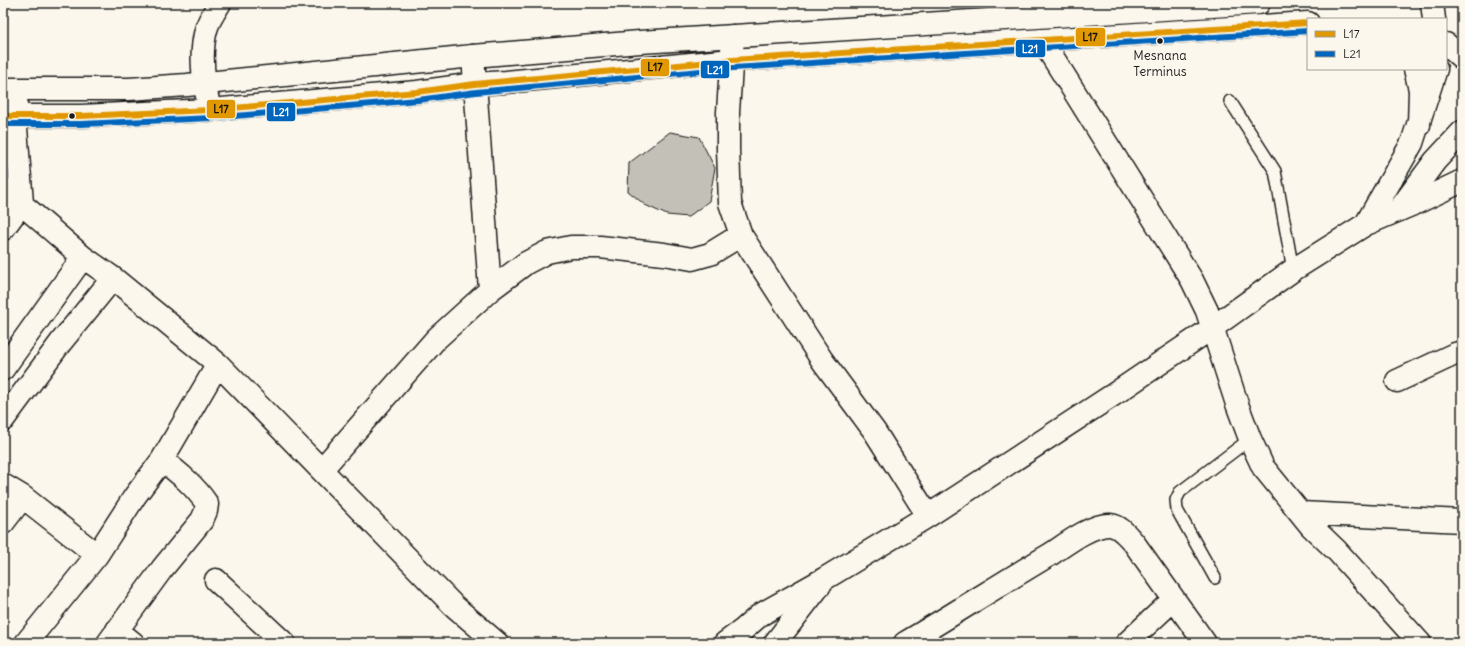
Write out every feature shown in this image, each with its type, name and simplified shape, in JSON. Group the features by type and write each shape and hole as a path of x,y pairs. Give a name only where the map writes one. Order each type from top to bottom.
{"street":[{"path":"210,110 204,84 203,50 206,30 220,3"},
{"path":"3,230 22,203 9,116 10,89 129,88 204,84 474,56 733,36 1219,4 1258,3"},
{"path":"1432,3 1434,18"},
{"path":"9,116 133,115 210,110 417,92 475,84 732,60 1307,23"},
{"path":"733,36 728,141 730,204 741,235 822,360 875,432 928,516"},
{"path":"1042,40 1192,280 1207,311 1250,440 1264,467 1311,526 1337,551 1420,643"},
{"path":"1447,45 1462,58"},
{"path":"474,56 490,290"},
{"path":"1415,70 1420,90 1419,125"},
{"path":"1366,224 1412,143 1436,70"},
{"path":"1399,210 1436,161 1462,132"},
{"path":"725,643 760,615 824,580 928,516 1113,395 1212,328 1293,270 1366,224 1462,181"},
{"path":"3,188 83,257 113,278 218,364 454,606 497,643"},
{"path":"322,469 436,339 490,290 526,263 547,252 571,247 600,247 664,254 692,259 710,254 741,235"},
{"path":"3,369 83,257"},
{"path":"3,420 61,342 113,278"},
{"path":"1398,381 1462,352"},
{"path":"26,643 97,555 135,496 162,460 218,364"},
{"path":"119,639 162,570 202,520 208,504 190,482 162,460"},
{"path":"3,485 23,497 97,555"},
{"path":"3,523 23,497"},
{"path":"1302,513 1462,521"},
{"path":"905,643 1087,532 1109,525 1117,527 1126,534 1142,554 1204,643"},
{"path":"216,580 284,643"},
{"path":"775,643 824,580"},
{"path":"1128,643 1173,600"}],"lane":[{"path":"1230,101 1275,171 1293,270"},
{"path":"1215,578 1177,510 1176,500 1180,492 1250,440"}],"building":[{"path":"670,132 699,137 715,168 709,201 688,217 667,215 645,205 628,191 629,163"}],"transit line":[{"name":"L17","path":"3,116 81,116 210,110 417,92 475,84 732,60 1307,23"},
{"name":"L21","path":"3,124 81,124 211,118 418,100 476,92 733,68 1307,31"}],"place":[{"name":"Mesnana Terminus","path":"1160,41"}]}
